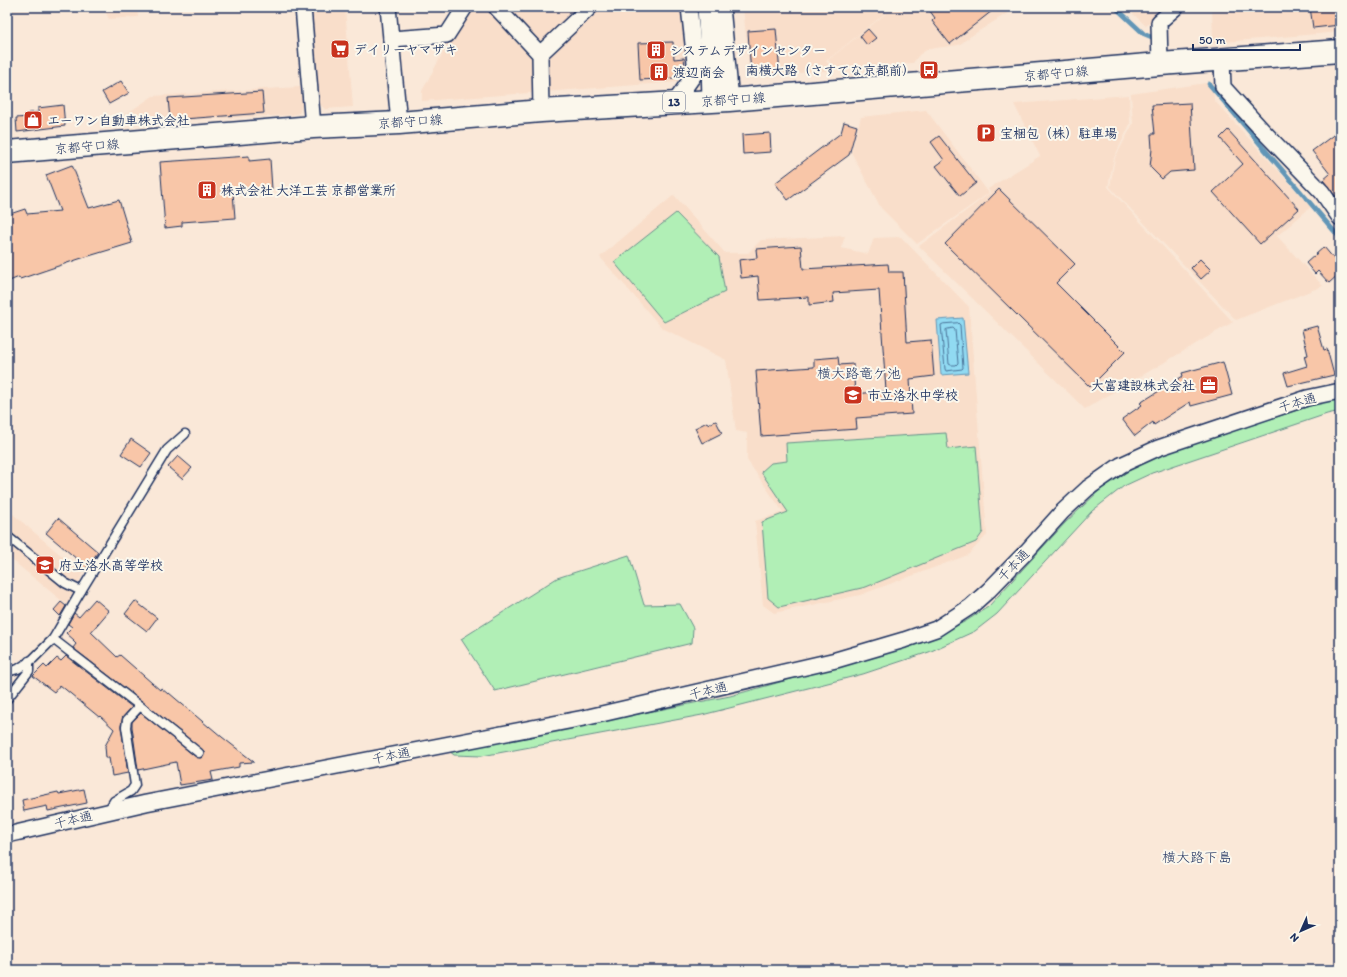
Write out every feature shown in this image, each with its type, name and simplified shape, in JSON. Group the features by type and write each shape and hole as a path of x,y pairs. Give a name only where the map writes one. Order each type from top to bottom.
{"main road":[{"name":"京都守口線","path":"7,152 314,127 399,123 541,111 721,100 1160,57 1222,60 1340,52"}],"street":[{"path":"303,7 314,127"},
{"path":"388,7 399,123"},
{"path":"391,39 447,35 465,7"},
{"path":"496,7 540,54 541,111"},
{"path":"540,54 590,7"},
{"path":"675,102 696,72 689,7"},
{"path":"707,7 712,62 721,100"},
{"path":"720,7 721,100"},
{"path":"1160,57 1159,22 1176,7"},
{"path":"1222,60 1223,87 1322,192 1340,218"},
{"name":"千本通","path":"7,835 146,803 584,718 836,660 904,640 936,629 970,607 1027,551 1062,512 1088,488 1121,465 1158,448 1196,435 1307,398 1340,391"}],"lane":[{"path":"7,672 18,669 33,659 53,639 167,450 185,434"},
{"path":"7,536 65,583 81,591"},
{"path":"53,639 199,753"},
{"path":"7,699 29,671 29,661"},
{"path":"107,812 114,802 131,791 135,785 126,728 127,720 140,706"}],"shaded area":[{"path":"103,7 137,7 138,17 109,19"},
{"path":"309,7 345,7 353,107 325,109 316,101"},
{"path":"468,7 695,7 688,65 677,82 422,101 422,91"},
{"path":"743,7 893,7 826,61 834,70 750,77"},
{"path":"894,7 1017,7 959,45 928,49 919,55 913,63 836,69 828,60"},
{"path":"1126,7 1167,7 1146,26"},
{"path":"1212,7 1340,7 1340,32 1213,43"},
{"path":"1213,82 1214,100 1311,207 1277,236 1323,286 1236,320 1110,187 1115,158 1133,124 1131,94"},
{"path":"300,87 303,103 299,113 293,115 121,123 123,116 153,96"},
{"path":"1129,95 1130,124 1114,158 1108,187 1233,322 1085,409 919,246 990,193 988,189 1040,156 1014,104"},
{"path":"926,110 989,193 917,244 881,208 851,152 861,117"},
{"name":"市立洛水中学校","path":"674,195 725,253 748,253 761,240 845,236 841,248 868,254 874,238 901,237 969,307 987,535 968,555 860,595 774,613 763,605 755,521 783,512 747,460 747,433 736,431 726,360 662,328 600,257"},
{"name":"府立洛水高等学校","path":"7,509 83,574 67,605 7,556"}],"green space":[{"path":"676,213 719,257 725,292 664,322 614,262"},
{"path":"1340,398 1340,411 1327,414 1152,473 1124,486 1092,511 997,614 975,631 929,652 863,674 702,715 482,756 454,755 449,751 730,696 924,642 966,621 988,607 1065,523 1100,490 1145,460 1328,400"},
{"path":"946,433 948,449 976,446 983,532 976,542 866,587 779,607 768,598 762,522 788,512 761,472 771,463 787,461 786,443"},
{"path":"629,555 644,605 680,604 693,628 692,643 495,691 461,639 557,578"}],"water":[{"path":"963,318 968,373 941,375 937,320"}],"building":[{"path":"927,7 997,7 950,44 932,21 935,18"},
{"path":"1310,7 1340,7 1340,25 1313,28"},
{"path":"776,29 780,73 751,75 748,31"},
{"path":"868,29 876,38 867,45 860,36"},
{"path":"673,42 674,59 684,58 685,66 674,78 640,80 638,43"},
{"path":"121,81 129,93 109,104 102,92"},
{"path":"262,92 264,113 170,120 168,98"},
{"path":"1190,103 1194,170 1170,172 1162,179 1150,167 1152,149 1151,134 1155,134 1152,105"},
{"path":"63,105 65,126 17,132 16,118 29,117 28,113 38,112 38,108"},
{"path":"844,122 857,126 849,155 788,200 775,183 841,133"},
{"path":"1228,130 1299,209 1260,244 1213,192 1243,164 1220,138"},
{"path":"1340,130 1340,202 1323,180 1330,174 1312,151"},
{"path":"770,133 771,152 743,154 742,135"},
{"path":"939,136 976,183 960,196 936,166 944,160 931,142"},
{"name":"株式会社 大洋工芸 京都営業所","path":"249,156 249,161 270,159 272,189 233,192 235,218 182,222 182,226 165,228 160,162"},
{"path":"72,165 89,208 119,200 132,243 7,282 7,215 25,209 27,214 60,211 46,175"},
{"path":"999,189 1075,264 1056,283 1125,352 1090,387 945,244"},
{"path":"801,246 803,269 888,264 889,272 903,272 907,342 931,340 934,376 910,379 912,414 856,418 857,429 761,436 756,371 814,367 814,359 838,357 839,365 853,364 855,394 886,391 879,290 833,293 834,302 809,305 809,297 760,300 758,276 741,278 739,260 757,258 756,249"},
{"path":"1324,247 1340,266 1340,273 1329,283 1318,271 1315,274 1306,263"},
{"path":"1200,259 1211,270 1201,279 1191,268"},
{"path":"1317,326 1324,350 1327,349 1334,375 1288,386 1284,373 1307,366 1304,356 1308,355 1302,330"},
{"path":"1223,362 1232,395 1191,406 1190,402 1154,425 1153,422 1135,436 1122,419 1142,405 1140,403 1183,376 1182,373"},
{"path":"716,421 722,433 702,443 695,428 707,422 708,424"},
{"path":"131,439 151,453 141,467 121,454"},
{"path":"178,456 192,468 182,479 168,467"},
{"path":"58,518 98,552 84,571 75,563 78,560 46,533"},
{"path":"95,599 109,611 91,632 117,657 120,655 160,690 161,688 168,694 169,693 254,762 239,763 239,767 211,772 213,780 180,785 176,762 138,770 132,722 141,713 196,757 201,758 204,751 73,648 76,644 73,641 74,640 66,633 72,627 68,624 74,613 79,617"},
{"path":"135,601 157,618 147,631 125,614"},
{"path":"61,602 66,606 60,616 54,610"},
{"path":"66,656 132,707 123,717 121,726 128,773 112,776 109,758 106,758 105,746 114,729 100,716 99,717 60,685 54,692 33,676 44,665 47,668 57,658 61,661"},
{"path":"84,789 87,803 48,811 47,806 24,811 22,800 58,792 59,794"}],"waterway":[{"path":"1115,7 1144,34 1156,39"},
{"path":"1209,84 1340,238"}],"place":[{"name":"デイリーヤマザキ","path":"340,49"},
{"name":"システムデザインセンター","path":"656,50"},
{"name":"南横大路（さすてな京都前）","path":"929,70"},
{"name":"渡辺商会","path":"659,72"},
{"name":"エーワン自動車株式会社","path":"33,120"},
{"name":"宝梱包（株）駐車場","path":"986,133"},
{"name":"株式会社 大洋工芸 京都営業所","path":"207,190"},
{"name":"大富建設株式会社","path":"1209,385"},
{"name":"市立洛水中学校","path":"853,395"},
{"name":"府立洛水高等学校","path":"45,565"}],"district":[{"name":"横大路竜ケ池","path":"859,373"},
{"name":"横大路下島","path":"1197,857"}]}
